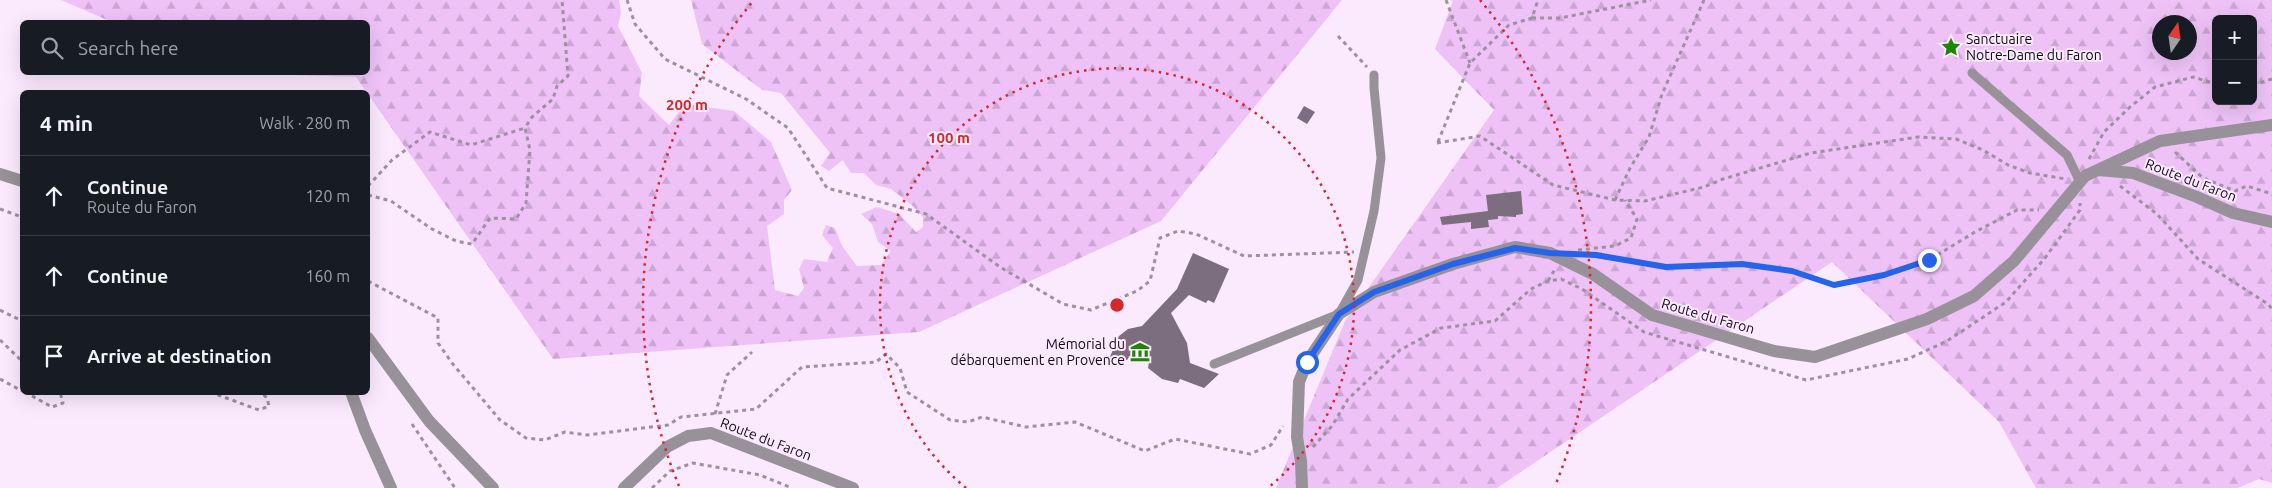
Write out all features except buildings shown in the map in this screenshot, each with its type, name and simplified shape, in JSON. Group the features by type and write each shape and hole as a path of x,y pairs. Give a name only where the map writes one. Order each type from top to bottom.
{"street":[{"name":"Route du Faron","path":"1302,488 1297,405 1299,382 1307,362 1339,314 1374,292 1453,264 1515,248 1550,253 1593,274 1652,315 1774,351 1814,357 1927,319 1974,296 2014,261 2080,180 2098,170 2160,141 2272,125"},
{"name":"Route du Faron","path":"2098,170 2133,173 2233,213 2272,222"},
{"path":"0,174 20,180"},
{"path":"370,341 429,421 493,488"},
{"path":"352,395 365,430 391,488"},
{"name":"Route du Faron","path":"624,488 667,448 688,436 711,433 853,488"}],"lane":[{"path":"1972,73 2068,155 2080,180"},
{"path":"1214,364 1339,314 1358,280 1374,211 1382,158 1374,75"}],"path":[{"path":"370,184 392,160 430,132 471,145 525,128 532,117 553,99 557,86 568,76 562,0"},
{"path":"626,0 635,24 665,58 746,99 788,128 827,188 926,214 1000,267 1063,304 1091,310 1137,291 1150,281 1160,238 1178,231 1196,234 1244,256 1365,252"},
{"path":"1446,0 1470,63"},
{"path":"1532,18 1538,0"},
{"path":"1651,0 1560,18 1532,18 1509,25 1470,63 1438,142 1480,136 1553,185 1615,200 1645,201 1704,187 1723,179 1811,153 1918,137 1956,139 1983,150 2008,165 2030,173 2080,180 2086,164 2104,132 2130,107 2155,87 2192,77 2212,83"},
{"path":"1615,200 1630,168 1649,137 1662,94 1704,0"},
{"path":"1338,36 1374,75"},
{"path":"2257,85 2272,79"},
{"path":"370,196 391,201 432,229 456,241 472,244 490,218 516,219 526,203 530,150 525,128"},
{"path":"2160,141 2203,178 2235,192 2247,186 2272,194"},
{"path":"2098,170 2156,214 2198,259 2268,304 2272,309"},
{"path":"1550,253 1615,246 1631,238 1637,219 1625,200"},
{"path":"0,209 20,215"},
{"path":"1578,254 1596,255 1666,267 1742,264 1792,271 1834,285 1884,275 1929,260 1975,232 2017,210 2056,210"},
{"path":"370,282 438,318 438,343 452,363 500,420 526,438 545,440 565,432 587,435 668,425 681,417 756,409 802,367 876,362 886,354 900,368 907,392 950,420 968,422 982,417 1026,427 1074,422 1145,451 1175,439 1250,454 1271,445 1297,405"},
{"path":"0,310 20,320"},
{"path":"0,340 20,359"},
{"path":"715,414 727,375 752,352"},
{"path":"0,379 20,390"},
{"path":"29,395 52,408 63,403 61,395"},
{"path":"218,395 259,410 269,406 264,395"},
{"path":"652,488 670,471 693,463 760,475 792,488"}],"green space":[{"path":"61,0 619,0 621,13 618,26 642,73 639,96 669,125 685,104 734,111 771,142 792,190 784,200 784,214 767,226 775,290 798,296 804,288 799,269 804,259 827,262 833,248 822,235 826,225 835,228 842,246 857,266 881,265 891,251 878,242 872,224 861,214 877,207 899,214 916,232 923,227 923,217 913,206 891,189 876,185 864,173 851,173 843,160 829,171 821,166 830,153 781,93 762,90 702,44 691,0 1342,0 1161,221 919,332 553,359 370,97 370,90 365,90 356,77 291,75 370,75 370,20 107,20"},
{"path":"1450,0 2272,0 2272,483 2259,479 2238,488 2036,488 1999,422 1832,262 1497,488 1276,488 1345,321 1494,110 1435,49 1453,1"}],"place":[{"name":"Sanctuaire Notre-Dame du Faron","path":"1951,47"},
{"name":"Mémorial du débarquement en Provence","path":"1140,352"}],"route":[{"path":"1307,362 1339,314 1374,292 1495,251 1515,248 1550,253 1596,255 1666,267 1742,264 1792,271 1834,285 1884,275 1929,260"}]}
